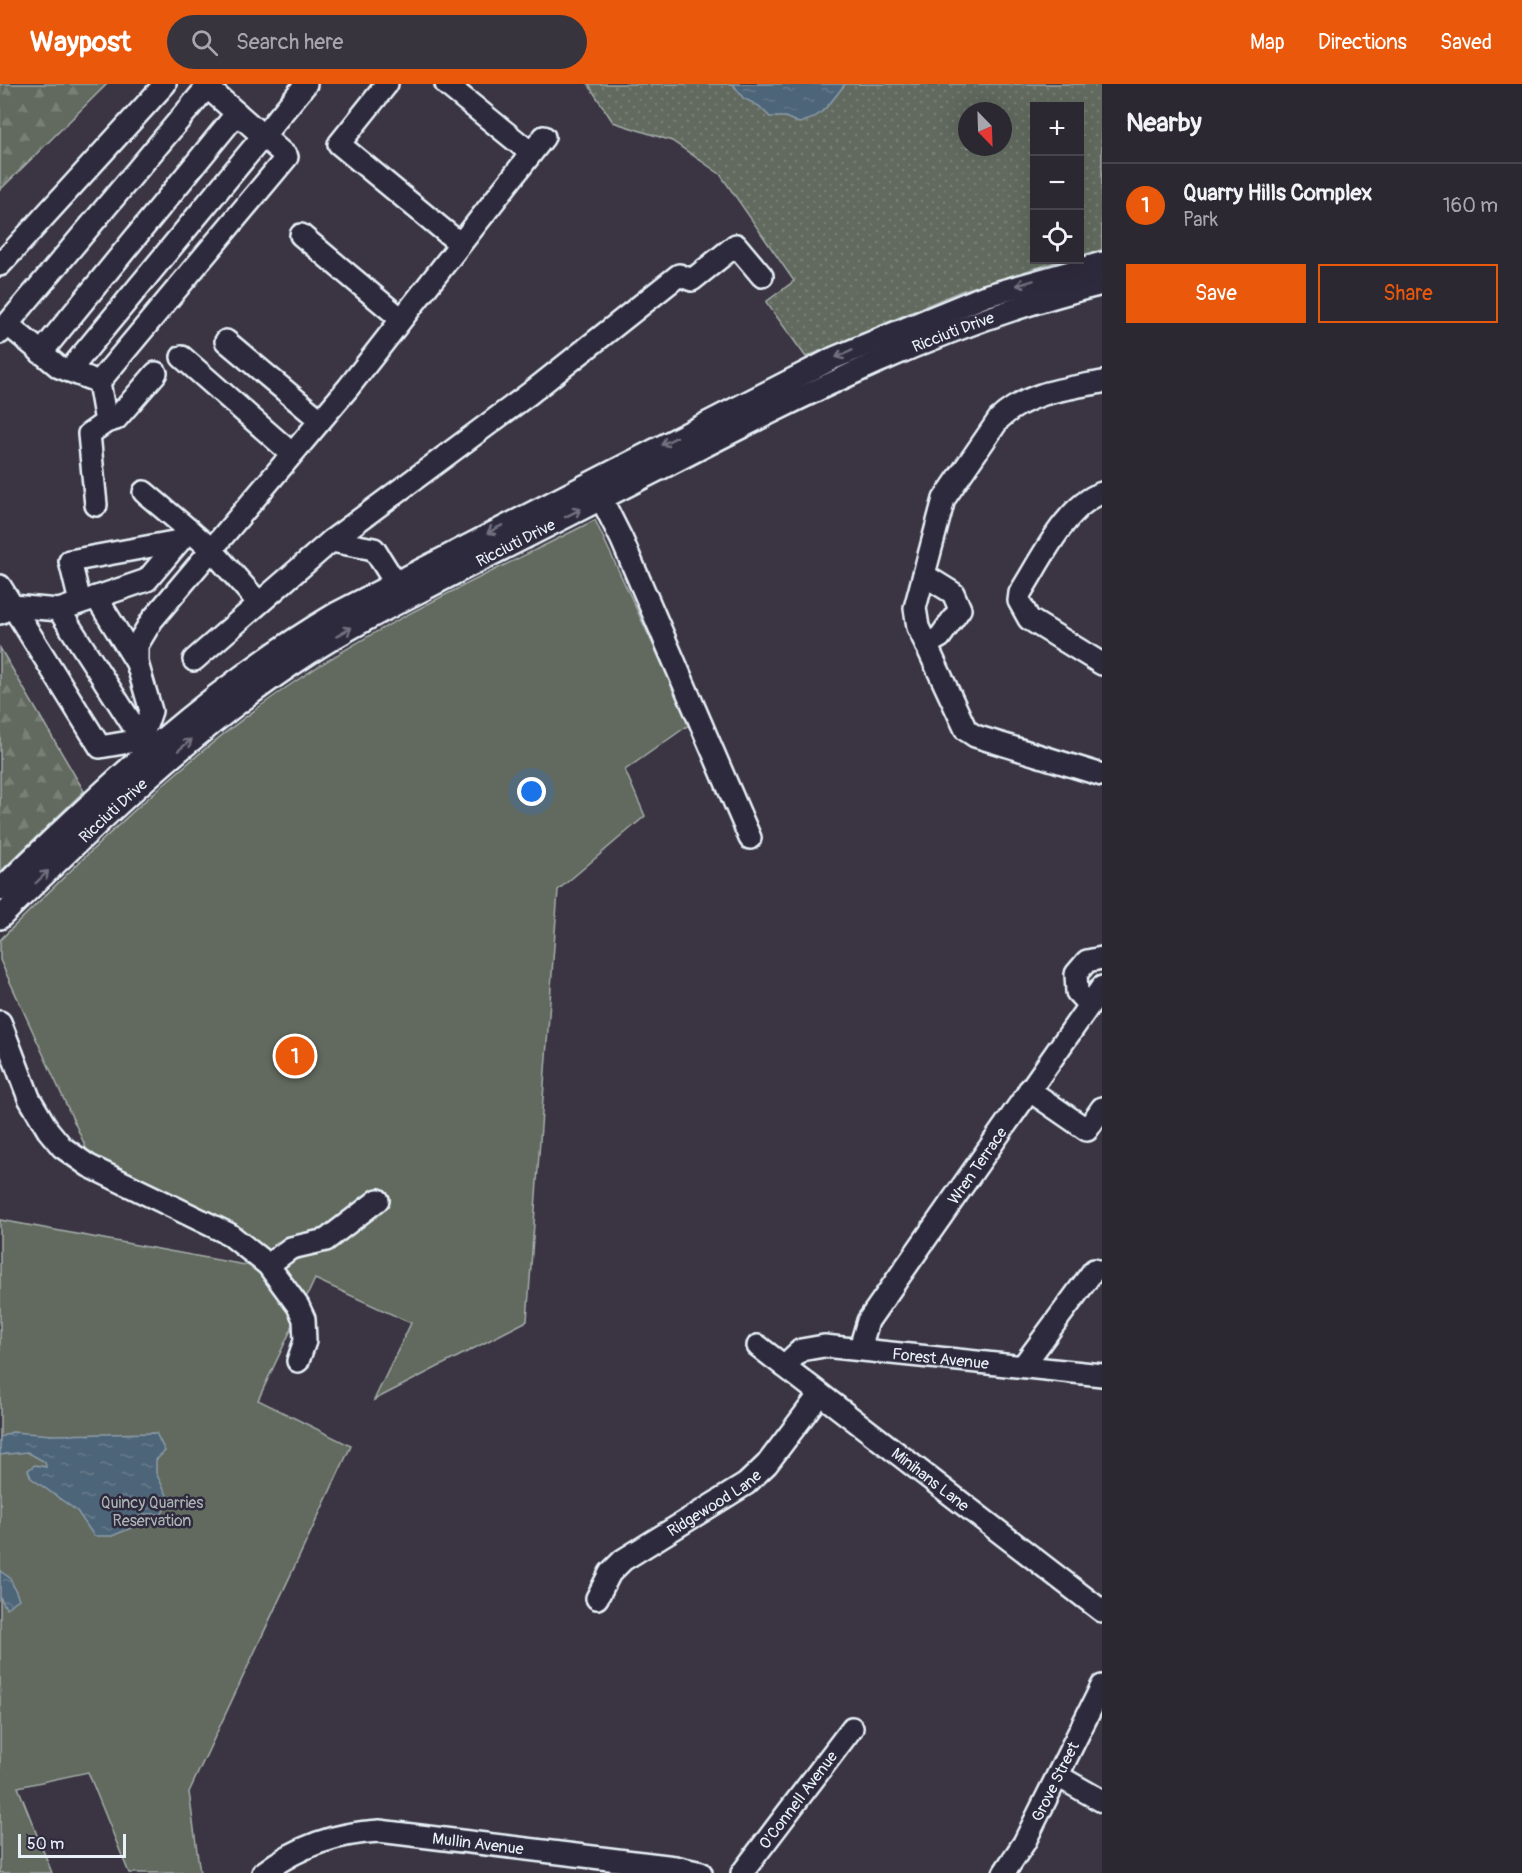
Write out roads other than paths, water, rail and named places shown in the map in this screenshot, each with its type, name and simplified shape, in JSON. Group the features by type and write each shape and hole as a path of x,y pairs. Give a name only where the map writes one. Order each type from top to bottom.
{"street":[{"path":"0,265 165,84"},
{"path":"69,371 306,84"},
{"path":"387,84 339,144 459,243"},
{"path":"151,751 151,711 137,663 137,645 152,620 320,420 537,145 446,84"},
{"path":"99,381 59,367 4,328 208,85 287,157 99,381 106,422"},
{"path":"41,353 237,112"},
{"path":"301,235 400,318"},
{"path":"194,660 330,541 521,399 679,275 692,280 736,244 762,276"},
{"name":"Ricciuti Drive","path":"400,590 592,480 793,378 884,336 985,296 1102,263"},
{"name":"Ricciuti Drive","path":"0,890 151,751 279,649 400,590 601,499 806,394 898,351 994,315 1102,285"},
{"path":"226,341 320,420"},
{"path":"182,357 291,453"},
{"path":"96,505 90,434 106,422 116,419 156,373"},
{"path":"1102,382 1037,395 1009,410 999,419 944,499 915,608 918,627 966,730 975,736 1102,775"},
{"path":"592,480 750,838"},
{"path":"144,492 184,535 211,549 259,603"},
{"path":"1102,493 1092,497 1073,512 1020,593 1019,601 1029,619 1102,664"},
{"path":"137,663 88,600 70,561 184,535"},
{"path":"6,610 59,610 147,580 184,535"},
{"path":"330,541 374,549 400,590"},
{"path":"924,575 952,593 960,609 940,637 926,645"},
{"path":"0,586 6,610 100,747 151,751"},
{"path":"59,610 151,751"},
{"name":"Ricciuti Drive","path":"0,918 151,751"},
{"path":"1088,1004 1077,992 1076,974 1087,961 1102,958"},
{"name":"Wren Terrace","path":"860,1347 868,1321 1102,987"},
{"path":"0,1022 34,1108 62,1147 89,1166 230,1234 268,1265 298,1306 304,1319 305,1341 297,1361"},
{"path":"1029,1090 1087,1130 1102,1108"},
{"path":"268,1265 291,1248 326,1240 378,1200"},
{"path":"1023,1366 1094,1270"},
{"name":"Minihans Lane","path":"758,1347 1102,1611"},
{"name":"Forest Avenue","path":"784,1366 795,1354 809,1348 860,1347 1102,1375"},
{"name":"Ridgewood Lane","path":"597,1598 610,1573 623,1560 754,1478 820,1394"},
{"name":"Grove Street","path":"1004,1873 1019,1851 1102,1686"},
{"name":"O'Connell Avenue","path":"742,1873 852,1728"},
{"path":"1058,1776 1102,1801"},
{"name":"Mullin Avenue","path":"264,1873 316,1843 348,1834 379,1831 675,1867 701,1873"}],"water":[{"path":"733,84 845,84 831,103 820,113 814,118 799,123 785,117 770,117 759,106 743,98"},
{"path":"12,1432 53,1435 156,1433 165,1451 156,1460 156,1473 169,1499 162,1514 141,1514 136,1526 112,1536 94,1536 77,1511 31,1478 28,1470 35,1465 46,1467 45,1462 27,1452 0,1455 0,1437"},
{"path":"0,1571 10,1578 19,1599 6,1608 0,1597"}],"place":[{"name":"Quarry Hills Complex","path":"295,1056"}],"park label":[{"name":"Quincy Quarries Reservation","path":"152,1511"}]}
